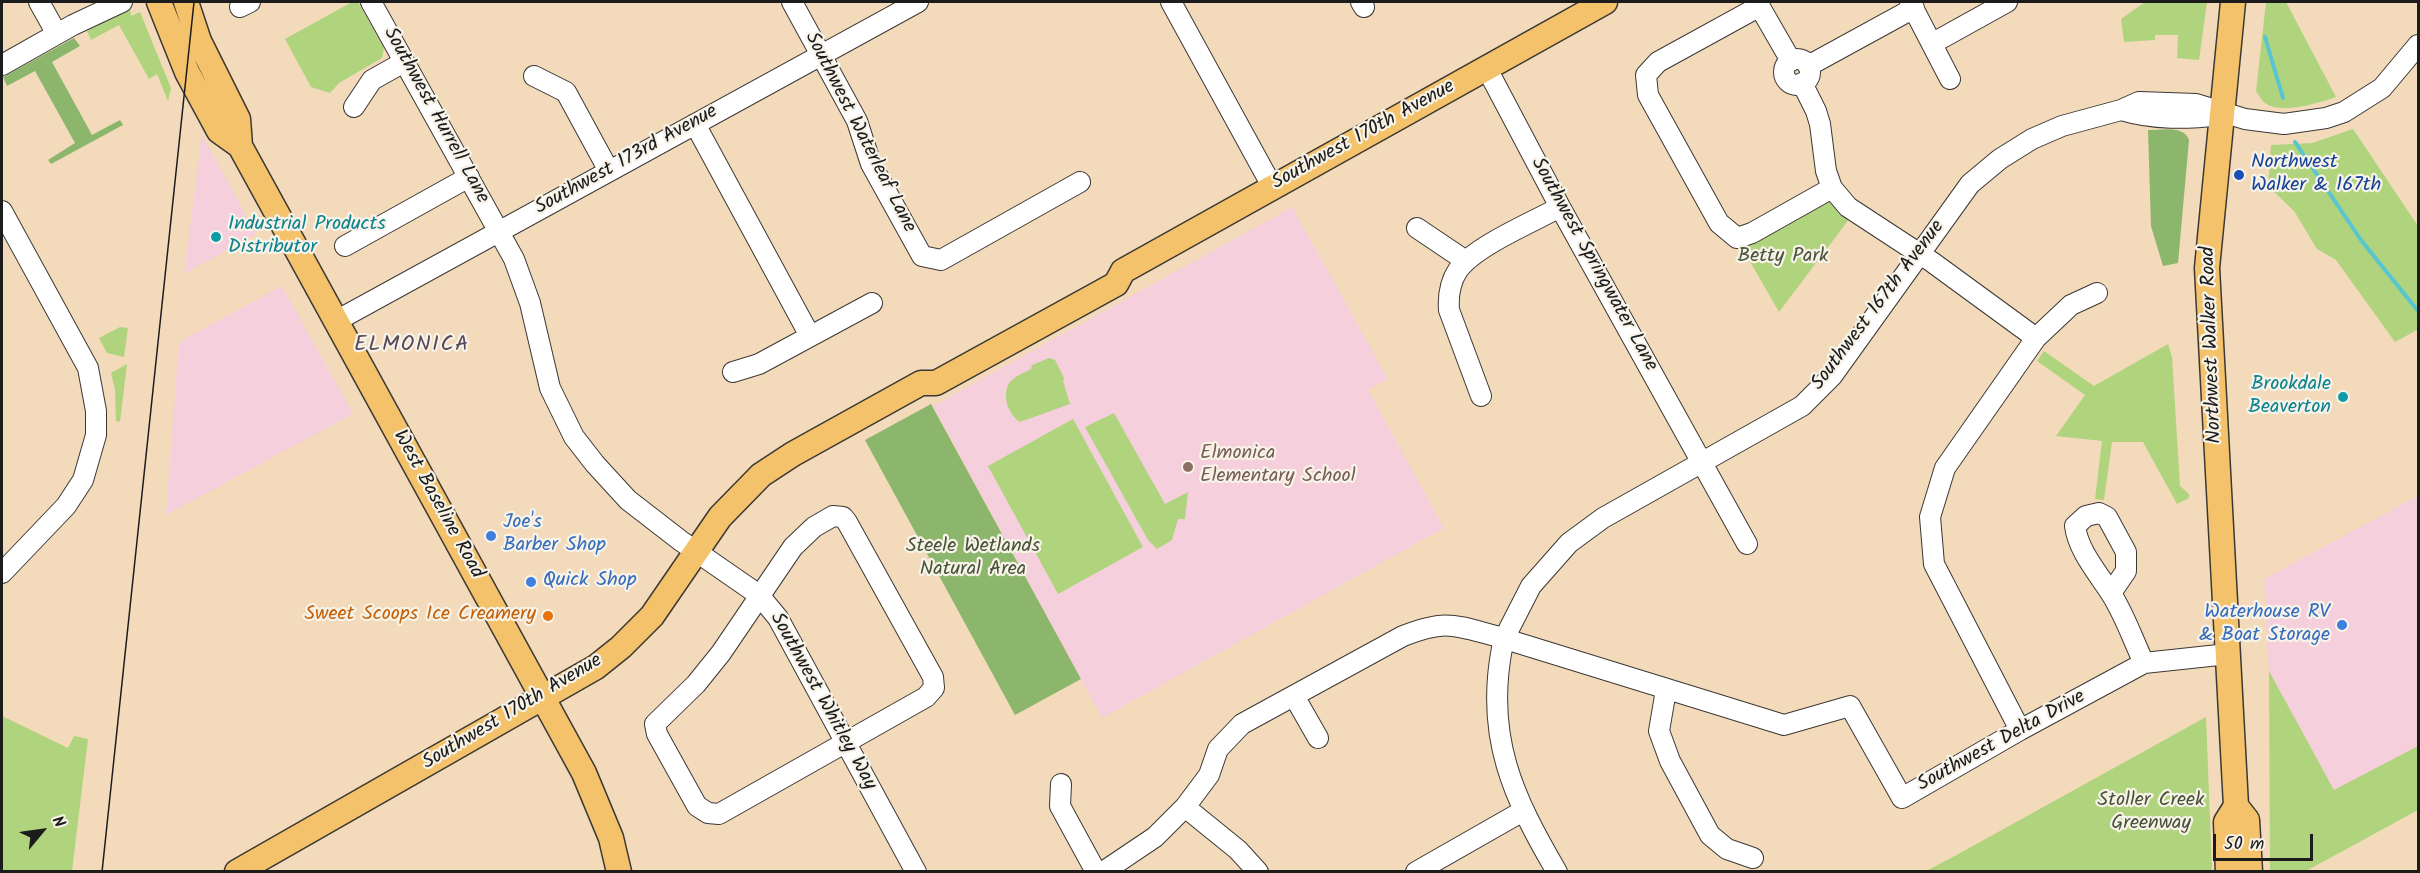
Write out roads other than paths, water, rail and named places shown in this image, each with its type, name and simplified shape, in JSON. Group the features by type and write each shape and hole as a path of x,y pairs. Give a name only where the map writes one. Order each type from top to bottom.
{"main road":[{"name":"West Baseline Road","path":"159,2 187,72 219,131 240,146"},
{"name":"West Baseline Road","path":"186,2 199,41 238,119 240,146 595,794 620,872"},
{"name":"Southwest 170th Avenue","path":"237,872 596,667 621,648 665,600 696,552 726,511 748,486 793,454 921,383 936,383 1116,284 1123,271 1605,2"},
{"name":"Northwest Walker Road","path":"2233,2 2208,267 2236,806"},
{"path":"2228,872 2226,822 2236,806 2247,820 2250,872"}],"street":[{"path":"39,2 57,34"},
{"path":"2,64 122,2"},
{"name":"Southwest Hurrell Lane","path":"371,2 499,231"},
{"name":"Southwest Waterleaf Lane","path":"792,2 857,121 871,164 922,256 931,260 941,260 1080,182"},
{"name":"Southwest 173rd Avenue","path":"336,321 918,2"},
{"path":"1171,2 1273,188"},
{"path":"1933,43 2007,2"},
{"path":"1832,188 1737,238 1719,223 1648,95 1646,75 1658,62 1758,4 1800,70 1820,124 1826,171 1832,188 1848,207 1919,254 2036,338"},
{"path":"1800,70 1912,5 1950,79"},
{"name":"Southwest 167th Avenue","path":"1557,872 1523,811 1510,779 1500,742 1496,693 1506,639 1531,586 1569,543 1604,518 1802,406 1832,376 1970,184 2000,159 2032,139 2062,126 2121,111 2139,102 2196,104 2224,114 2284,124 2326,118 2344,112 2382,88 2418,45"},
{"path":"354,107 372,80 404,62"},
{"name":"Southwest Springwater Lane","path":"1486,67 1560,207 1747,544"},
{"path":"534,76 566,92 609,171"},
{"path":"695,124 810,336"},
{"path":"345,246 469,177"},
{"path":"1481,396 1469,361 1451,321 1449,310 1451,286 1456,272 1466,261 1486,247 1560,207"},
{"path":"2,211 88,368 96,411 96,435 83,480 66,506 2,573"},
{"path":"1417,228 1466,261"},
{"name":"Southwest Whitley Way","path":"499,231 514,259 530,303 550,388 574,436 596,466 628,501 759,595 778,618 916,872"},
{"path":"2020,730 1934,564 1930,517 1945,468 2036,338 2071,305 2097,292"},
{"path":"733,372 759,364 872,303"},
{"path":"832,516 843,517 933,677 934,688 926,697 719,814 708,813 697,806 657,734 655,724 696,684 721,653 759,595 793,548 814,527 832,516"},
{"path":"2110,593 2144,663"},
{"path":"1103,872 1155,837 1185,807 1209,775 1218,749 1242,724 1403,636 1429,626 1455,625 1506,639"},
{"name":"Southwest Delta Drive","path":"1506,639 1784,725 1850,706 1902,798 2020,730 2144,663 2228,654"},
{"path":"1666,690 1659,731 1670,760 1710,835 1727,849 1753,858"},
{"path":"1294,696 1318,738"},
{"path":"1061,784 1060,806 1096,872"},
{"path":"1185,807 1238,850 1258,872"},
{"path":"1416,872 1523,811"}],"waterway":[{"path":"2265,37 2283,98"},
{"path":"2295,142 2361,240 2418,311"}],"tram line":[{"path":"102,872 194,2"}],"place":[{"name":"Northwest Walker & 167th","path":"2239,175"},
{"name":"Industrial Products Distributor","path":"216,237"},
{"name":"Brookdale Beaverton","path":"2343,397"},
{"name":"Elmonica Elementary School","path":"1188,467"},
{"name":"Joe's Barber Shop","path":"491,536"},
{"name":"Quick Shop","path":"531,582"},
{"name":"Sweet Scoops Ice Creamery","path":"548,616"},
{"name":"Waterhouse RV & Boat Storage","path":"2342,625"}],"district":[{"name":"ELMONICA","path":"412,346"}],"park label":[{"name":"Betty Park","path":"1783,258"},
{"name":"Steele Wetlands Natural Area","path":"973,560"},
{"name":"Stoller Creek Greenway","path":"2151,814"}]}
